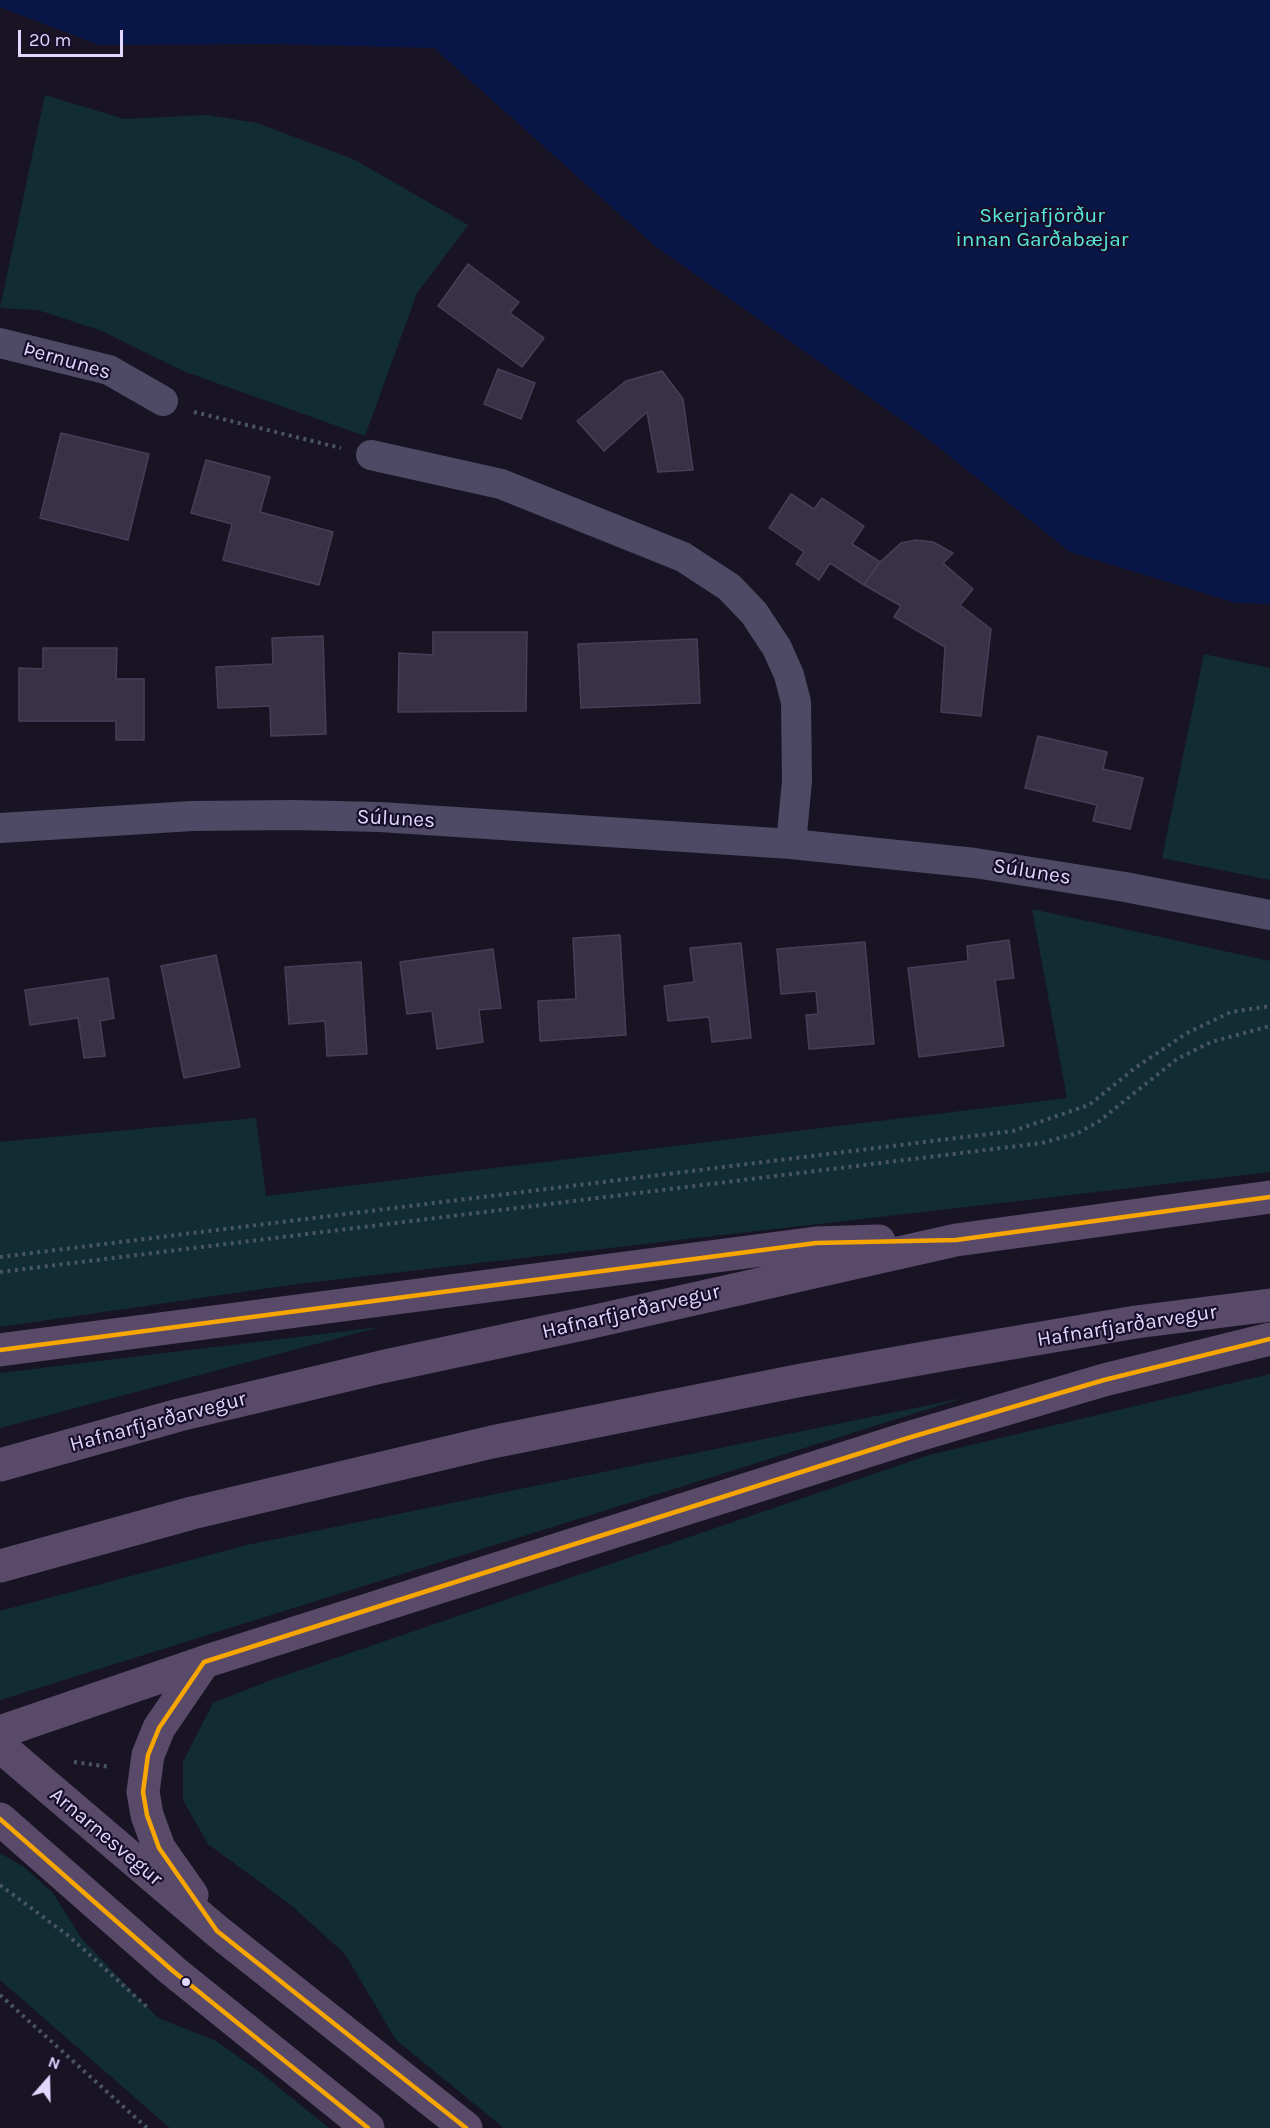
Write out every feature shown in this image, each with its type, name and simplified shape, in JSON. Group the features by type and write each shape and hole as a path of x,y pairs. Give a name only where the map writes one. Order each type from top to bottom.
{"main road":[{"name":"Hafnarfjarðarvegur","path":"0,1465 179,1414 381,1366 587,1323 956,1239 1270,1197"},
{"path":"0,1350 174,1329 419,1294 816,1243 956,1239"},
{"name":"Hafnarfjarðarvegur","path":"0,1566 192,1513 503,1440 918,1359 1136,1322 1270,1305"},
{"path":"0,1732 204,1662 908,1438 1104,1380 1270,1339"},
{"path":"204,1662 159,1728 148,1755 143,1792 147,1815 159,1848 217,1930"},
{"name":"Arnarnesvegur","path":"0,1746 217,1930 466,2128"},
{"path":"0,1818 14,1840 368,2128"}],"street":[{"name":"Þernunes","path":"0,343 109,370 163,401"},
{"path":"371,455 501,484 683,557 729,587 754,613 777,648 789,675 796,702 798,781 791,844"},
{"name":"Súlunes","path":"0,828 192,816 293,815 380,817 791,844 975,863 1125,887 1270,915"}],"path":[{"path":"163,401 178,409 371,455"},
{"path":"0,1257 1013,1131 1089,1105 1135,1068 1186,1033 1231,1012 1270,1006"},
{"path":"0,1272 1042,1143 1078,1133 1098,1122 1177,1059 1211,1042 1270,1026"},
{"path":"70,1761 116,1768"},
{"path":"0,1885 70,1937 147,2007"},
{"path":"0,1995 147,2128"}],"green space":[{"path":"45,95 124,119 207,115 257,123 355,160 468,225 417,293 365,436 183,371 102,331 38,310 0,308"},
{"path":"1204,654 1270,668 1270,880 1162,858"},
{"path":"1032,909 1270,961 1270,1172 297,1284 0,1327 0,1142 256,1118 266,1196 1067,1098"},
{"path":"380,1327 0,1428 0,1373"},
{"path":"1270,1374 1270,2128 504,2128 396,2040 345,1954 292,1906 208,1844 183,1800 183,1762 213,1703 274,1679 929,1455"},
{"path":"964,1398 0,1700 0,1611 247,1545"},
{"path":"0,1853 24,1867 53,1893 82,1939 158,2018 216,2041 261,2073 329,2128 170,2128 0,1980"}],"shaded area":[{"name":"Skerjafjörður innan Garðabæjar","path":"0,0 1270,0 1270,604 1236,603 1070,552 923,435 655,246 434,48 272,44 99,45 0,7"}],"building":[{"path":"468,264 519,302 510,313 544,338 522,367 438,306"},
{"path":"498,369 535,383 521,419 484,404"},
{"path":"662,371 683,399 693,470 658,472 647,412 604,451 577,421 626,381"},
{"path":"61,433 149,454 128,540 40,518"},
{"path":"206,460 270,477 260,512 333,532 319,585 223,560 232,524 191,513"},
{"path":"791,494 814,509 822,498 864,526 852,544 880,562 864,585 830,563 819,580 796,564 804,552 769,528"},
{"path":"916,540 933,542 953,553 943,563 973,589 960,605 991,629 981,716 941,712 945,647 894,617 901,606 864,585 880,562 901,543"},
{"path":"433,632 527,632 526,711 398,712 399,653 433,655"},
{"path":"323,636 326,734 271,736 270,706 218,708 216,667 273,664 272,638"},
{"path":"697,639 700,703 581,708 578,644"},
{"path":"43,648 117,648 116,679 144,679 144,740 116,740 116,721 19,721 19,668 43,669"},
{"path":"1038,736 1107,752 1103,769 1143,778 1130,829 1093,821 1097,805 1025,788"},
{"path":"620,935 626,1035 540,1041 538,1001 576,999 573,938"},
{"path":"1009,940 1014,978 995,980 1004,1046 919,1057 908,968 968,961 967,946"},
{"path":"865,942 874,1044 809,1049 806,1015 818,1014 816,991 781,994 777,949"},
{"path":"741,943 751,1038 712,1042 709,1017 668,1021 664,986 694,982 690,948"},
{"path":"493,949 501,1008 479,1010 483,1042 437,1049 432,1011 407,1014 400,962"},
{"path":"216,955 240,1067 184,1078 161,966"},
{"path":"361,962 367,1054 327,1056 325,1021 289,1024 285,967"},
{"path":"108,978 114,1018 100,1021 105,1056 84,1058 78,1018 30,1025 25,990"}],"transit line":[{"path":"0,1350 816,1243 956,1240 1270,1197"},
{"path":"466,2128 217,1931 159,1848 147,1815 143,1792 148,1755 159,1728 204,1662 908,1438 1104,1380 1270,1339"},
{"path":"0,1819 173,1971 368,2128"}]}
